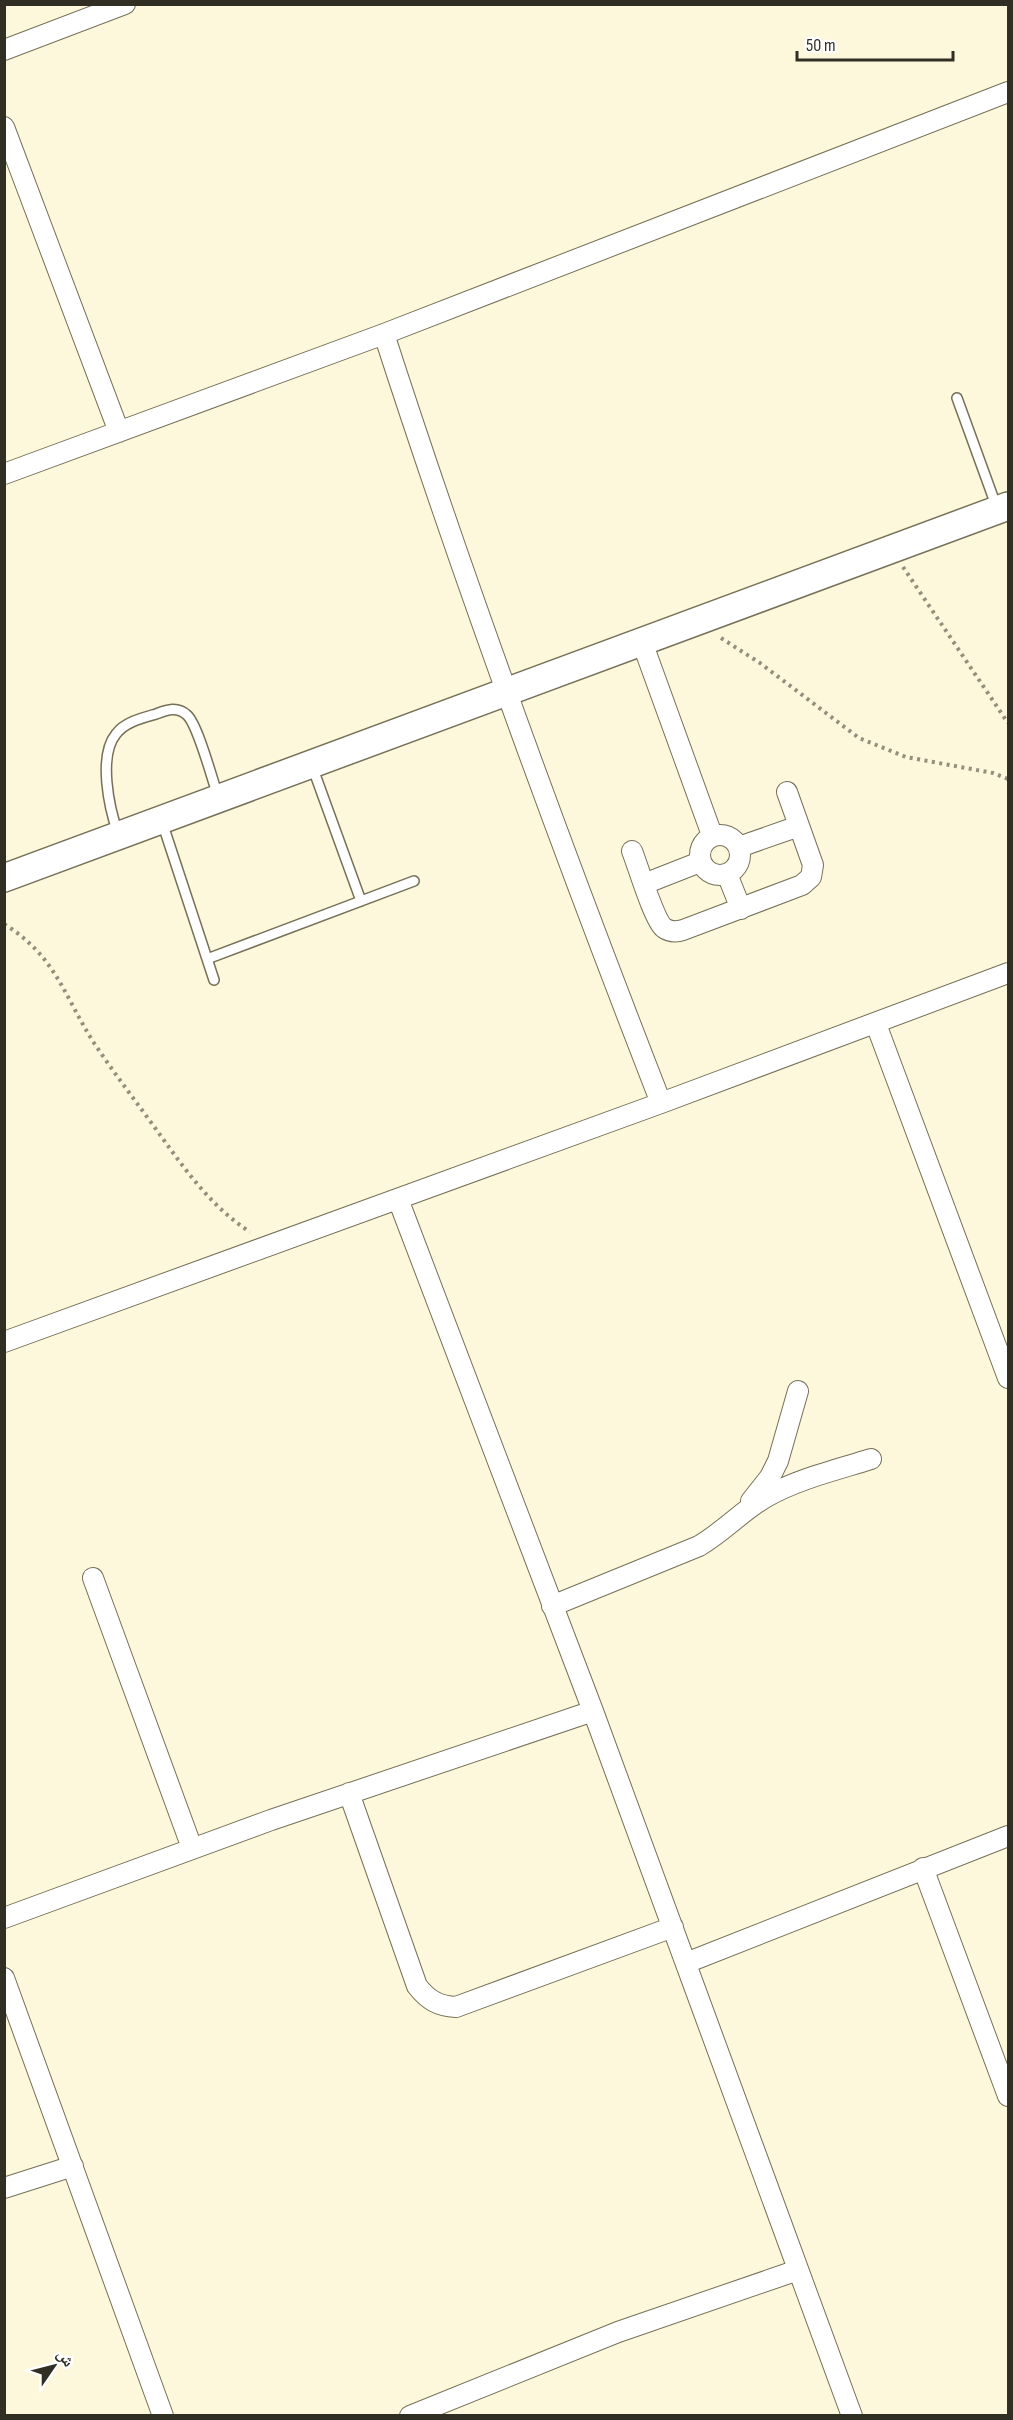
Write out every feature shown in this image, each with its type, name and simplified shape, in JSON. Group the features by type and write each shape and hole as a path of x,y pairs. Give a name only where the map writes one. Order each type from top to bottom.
{"street":[{"path":"4,50 125,4"},
{"path":"4,474 384,334 1008,92"},
{"path":"4,127 119,432"},
{"path":"384,334 506,692 661,1103"},
{"path":"4,878 1003,508"},
{"path":"642,642 712,836"},
{"path":"632,851 660,923 670,931 683,930 741,909 802,885 811,877 813,865 787,792"},
{"path":"739,847 799,826"},
{"path":"725,835 739,847 737,866 727,874 708,872 700,862 700,849 707,838 712,836 725,835"},
{"path":"644,884 700,862"},
{"path":"727,874 741,909"},
{"path":"4,1342 876,1024 1008,973"},
{"path":"876,1024 1008,1378"},
{"path":"398,1199 593,1711 852,2415"},
{"path":"734,1521 775,1469 798,1391"},
{"path":"552,1606 679,1555 717,1535 764,1499 780,1490 871,1459"},
{"path":"93,1578 192,1848"},
{"path":"4,1918 192,1848 593,1711"},
{"path":"349,1793 417,1986 424,1996 433,2002 456,2007 673,1927"},
{"path":"686,1963 1008,1836"},
{"path":"923,1868 1008,2096"},
{"path":"4,1978 163,2415"},
{"path":"4,2188 73,2166"},
{"path":"410,2415 618,2332 798,2270"}],"lane":[{"path":"957,398 1003,508"},
{"path":"119,835 109,800 107,754 116,734 134,721 172,709 186,714 194,726 219,798"},
{"path":"311,764 361,901"},
{"path":"162,820 214,980"},
{"path":"207,958 414,881"}],"path":[{"path":"891,549 1008,723"},
{"path":"694,622 760,663 859,738 906,757 993,773 1008,779"},
{"path":"4,924 21,934 54,970 94,1043 195,1183 238,1225 273,1245"}]}
